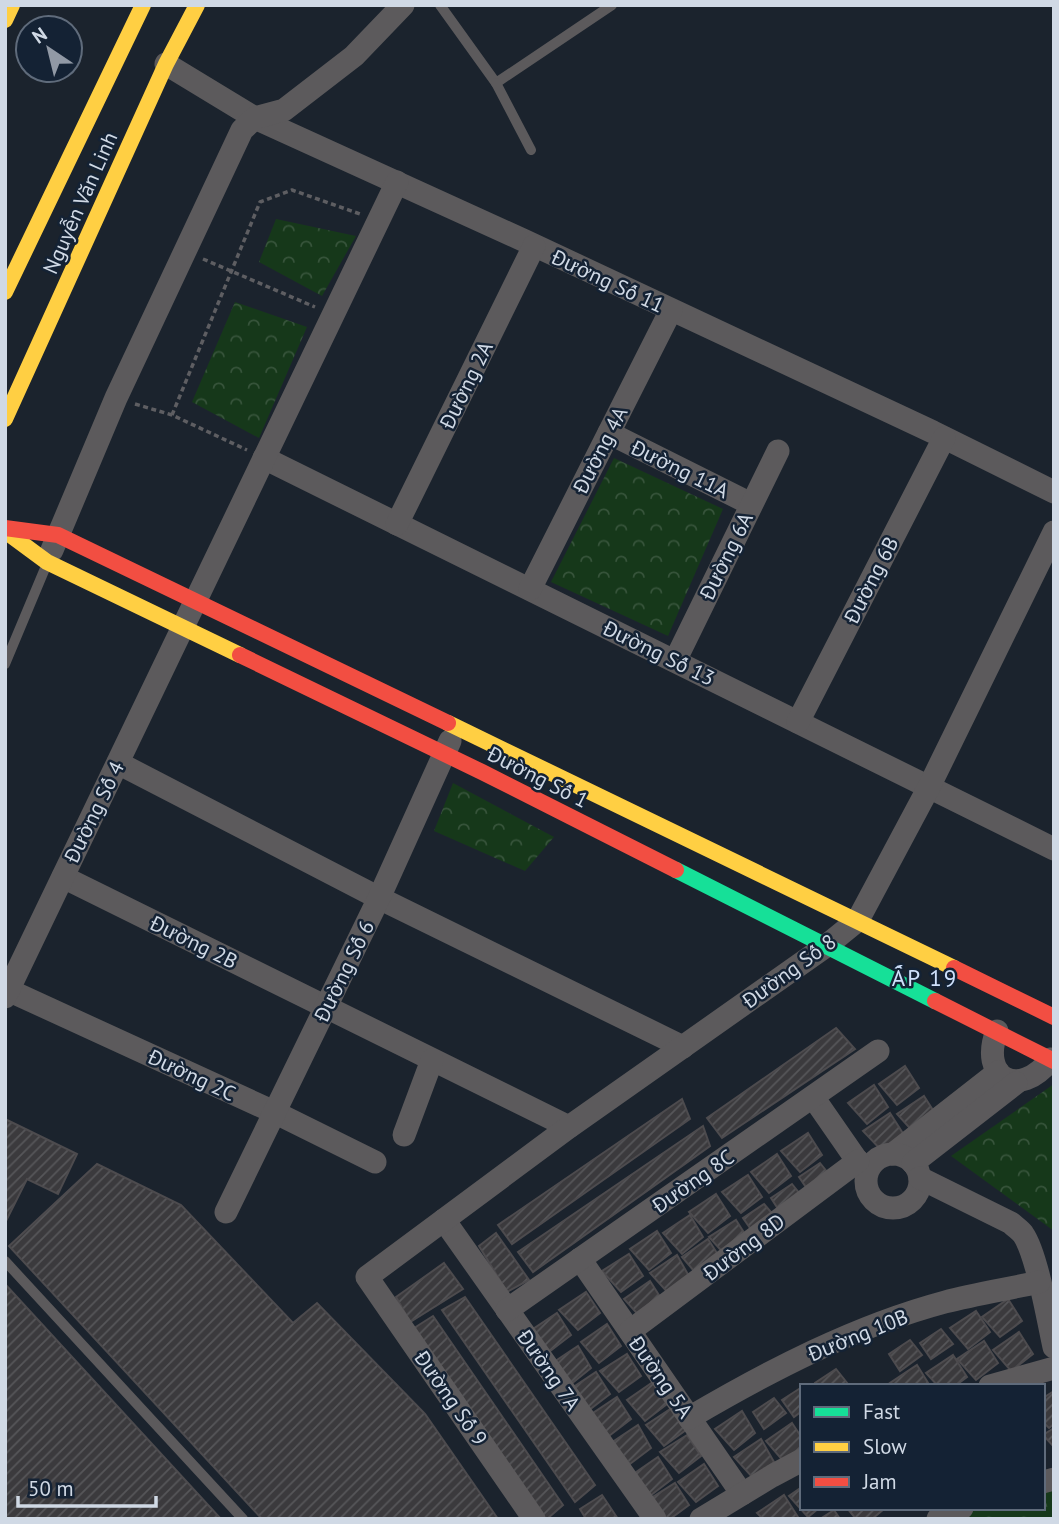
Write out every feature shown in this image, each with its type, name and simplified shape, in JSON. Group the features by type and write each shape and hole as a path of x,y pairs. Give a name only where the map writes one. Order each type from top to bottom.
{"main road":[{"path":"5,20 12,5"},
{"name":"Nguyễn Văn Linh","path":"5,292 143,5"},
{"name":"Nguyễn Văn Linh","path":"5,419 166,64 197,5"},
{"name":"Đường Số 1","path":"5,529 58,535 858,920 1006,1014 1052,1060"},
{"name":"Đường Số 1","path":"5,529 47,562 444,754 826,946 1006,1014 1054,1017"}],"street":[{"path":"47,562 116,398 242,130 255,118 284,110 354,56 403,5"},
{"name":"Đường Số 11","path":"166,64 255,118 671,310 1054,492"},
{"name":"Đường Số 4","path":"7,993 397,182"},
{"name":"Đường 2A","path":"397,524 534,246"},
{"name":"Đường 4A","path":"530,589 671,310"},
{"name":"Đường 11A","path":"609,433 751,504"},
{"name":"Đường 6B","path":"798,722 944,438"},
{"name":"Đường 6A","path":"675,661 778,451"},
{"name":"Đường Số 13","path":"264,458 1054,849"},
{"name":"Đường Số 8","path":"367,1277 569,1127 826,946 858,920 929,787 1054,532"},
{"name":"Đường Số 6","path":"226,1212 379,898 457,727"},
{"path":"118,763 379,898 683,1047"},
{"name":"Đường 2B","path":"63,877 569,1127"},
{"name":"Đường 2C","path":"7,993 274,1112 375,1162"},
{"path":"1006,1014 991,1053 1007,1077"},
{"name":"Đường 8C","path":"507,1310 878,1051"},
{"path":"404,1135 432,1060"},
{"path":"908,1165 1007,1077 1034,1076 1052,1060"},
{"path":"813,1097 862,1168 869,1193 882,1205 891,1208 908,1202 915,1196 908,1165"},
{"path":"862,1168 876,1160 908,1165 1011,1223 1023,1233 1039,1282 1054,1347"},
{"name":"Đường 8D","path":"629,1331 862,1168"},
{"name":"Đường 7A","path":"444,1220 655,1519"},
{"name":"Đường 5A","path":"580,1259 742,1494"},
{"name":"Đường Số 9","path":"367,1277 534,1519"},
{"name":"Đường 10B","path":"689,1418 758,1378 847,1336 944,1302 1039,1282"},
{"path":"997,1384 1054,1368"},
{"path":"701,1519 800,1461"},
{"path":"938,1519 958,1510"}],"lane":[{"path":"440,5 496,83 531,150"},
{"path":"496,83 612,5"},
{"path":"5,664 47,562"},
{"path":"5,1261 243,1519"}],"path":[{"path":"172,415 260,202 292,190 379,221"},
{"path":"184,251 333,315"},
{"path":"116,398 172,415 264,458"}],"green space":[{"path":"276,219 356,236 322,296 259,262"},
{"path":"235,302 307,327 259,438 192,402"},
{"path":"614,458 723,509 668,636 551,582"},
{"path":"453,783 554,837 525,871 434,831"},
{"path":"1054,1084 1054,1231 951,1156"},
{"path":"1054,1479 1054,1519 938,1519 958,1510 1045,1510 1045,1481"}],"building":[{"path":"836,1028 855,1049 722,1138 707,1118"},
{"path":"905,1066 919,1088 897,1105 879,1084"},
{"path":"874,1085 888,1107 867,1124 848,1103"},
{"path":"924,1096 938,1118 916,1135 897,1114"},
{"path":"682,1099 690,1119 512,1244 498,1225"},
{"path":"890,1113 904,1135 882,1151 863,1131"},
{"path":"5,1119 77,1154 58,1194 27,1179 5,1223"},
{"path":"703,1126 710,1146 533,1272 518,1252"},
{"path":"808,1133 822,1155 800,1172 781,1151"},
{"path":"777,1154 791,1176 769,1193 751,1172"},
{"path":"820,1163 832,1178 810,1193 799,1177"},
{"path":"97,1164 181,1205 293,1323 317,1303 425,1414 498,1519 262,1519 9,1246"},
{"path":"748,1175 762,1197 741,1213 722,1192"},
{"path":"792,1184 804,1199 782,1215 771,1198"},
{"path":"716,1194 730,1216 708,1233 689,1212"},
{"path":"764,1204 777,1219 755,1235 743,1218"},
{"path":"690,1215 703,1237 682,1254 663,1233"},
{"path":"736,1220 750,1242 728,1258 709,1237"},
{"path":"657,1231 671,1253 649,1270 630,1249"},
{"path":"496,1233 529,1280 507,1292 479,1246"},
{"path":"708,1239 722,1261 700,1278 682,1257"},
{"path":"629,1254 643,1276 621,1292 602,1271"},
{"path":"677,1255 690,1278 669,1294 650,1273"},
{"path":"444,1263 463,1289 410,1322 396,1297"},
{"path":"650,1281 664,1303 642,1319 624,1299"},
{"path":"5,1284 221,1519 5,1519"},
{"path":"586,1292 600,1313 578,1330 559,1310"},
{"path":"465,1297 595,1485 575,1502 442,1310"},
{"path":"1008,1299 1022,1321 1000,1337 982,1317"},
{"path":"976,1311 990,1332 968,1349 950,1328"},
{"path":"557,1313 571,1335 549,1352 530,1331"},
{"path":"433,1316 563,1505 547,1519 542,1519 411,1330"},
{"path":"607,1324 621,1346 599,1363 581,1342"},
{"path":"941,1329 953,1344 931,1359 920,1343"},
{"path":"1019,1332 1033,1354 1011,1371 993,1350"},
{"path":"910,1340 922,1355 900,1371 889,1354"},
{"path":"984,1341 998,1363 976,1380 957,1359"},
{"path":"578,1346 591,1368 570,1385 551,1364"},
{"path":"627,1354 641,1376 619,1392 600,1371"},
{"path":"953,1355 967,1377 958,1384 936,1384 926,1373"},
{"path":"917,1365 929,1384 891,1384"},
{"path":"836,1369 848,1384 815,1384"},
{"path":"596,1372 610,1394 588,1411 569,1390"},
{"path":"653,1382 667,1404 645,1421 627,1400"},
{"path":"800,1388 800,1412 794,1417 782,1400"},
{"path":"1054,1391 1054,1424 1049,1428 1045,1424 1045,1397"},
{"path":"617,1397 631,1419 609,1436 590,1415"},
{"path":"774,1398 786,1413 764,1429 753,1412"},
{"path":"672,1408 686,1430 664,1446 646,1425"},
{"path":"742,1411 755,1433 734,1450 715,1429"},
{"path":"792,1423 800,1435 800,1450 784,1462 766,1441"},
{"path":"638,1425 651,1448 630,1464 611,1443"},
{"path":"1054,1428 1054,1447 1045,1437 1045,1434"},
{"path":"687,1435 701,1456 679,1473 660,1452"},
{"path":"761,1439 774,1462 753,1478 734,1457"},
{"path":"658,1457 672,1479 650,1496 632,1475"},
{"path":"704,1464 718,1486 696,1502 678,1482"},
{"path":"675,1483 689,1505 670,1519 665,1519 648,1500"},
{"path":"800,1488 800,1508 789,1496"},
{"path":"602,1495 618,1519 586,1519 580,1509"},
{"path":"784,1495 798,1517 796,1519 763,1519 757,1513"},
{"path":"802,1510 817,1510 808,1517"},
{"path":"834,1510 840,1519 820,1519"},
{"path":"849,1510 883,1510 872,1519 856,1519"}],"traffic: fast":[{"path":"676,870 935,1001"}],"traffic: slow":[{"path":"5,20 12,5"},
{"path":"5,292 143,5"},
{"path":"5,419 166,64 197,5"},
{"path":"5,531 47,562 240,655"},
{"path":"448,723 954,968"}],"traffic: jam":[{"path":"5,528 58,535 448,723"},
{"path":"240,655 676,870"},
{"path":"954,968 1054,1017"},
{"path":"935,1001 1054,1061"}],"district":[{"name":"ẤP 19","path":"925,977"}]}
